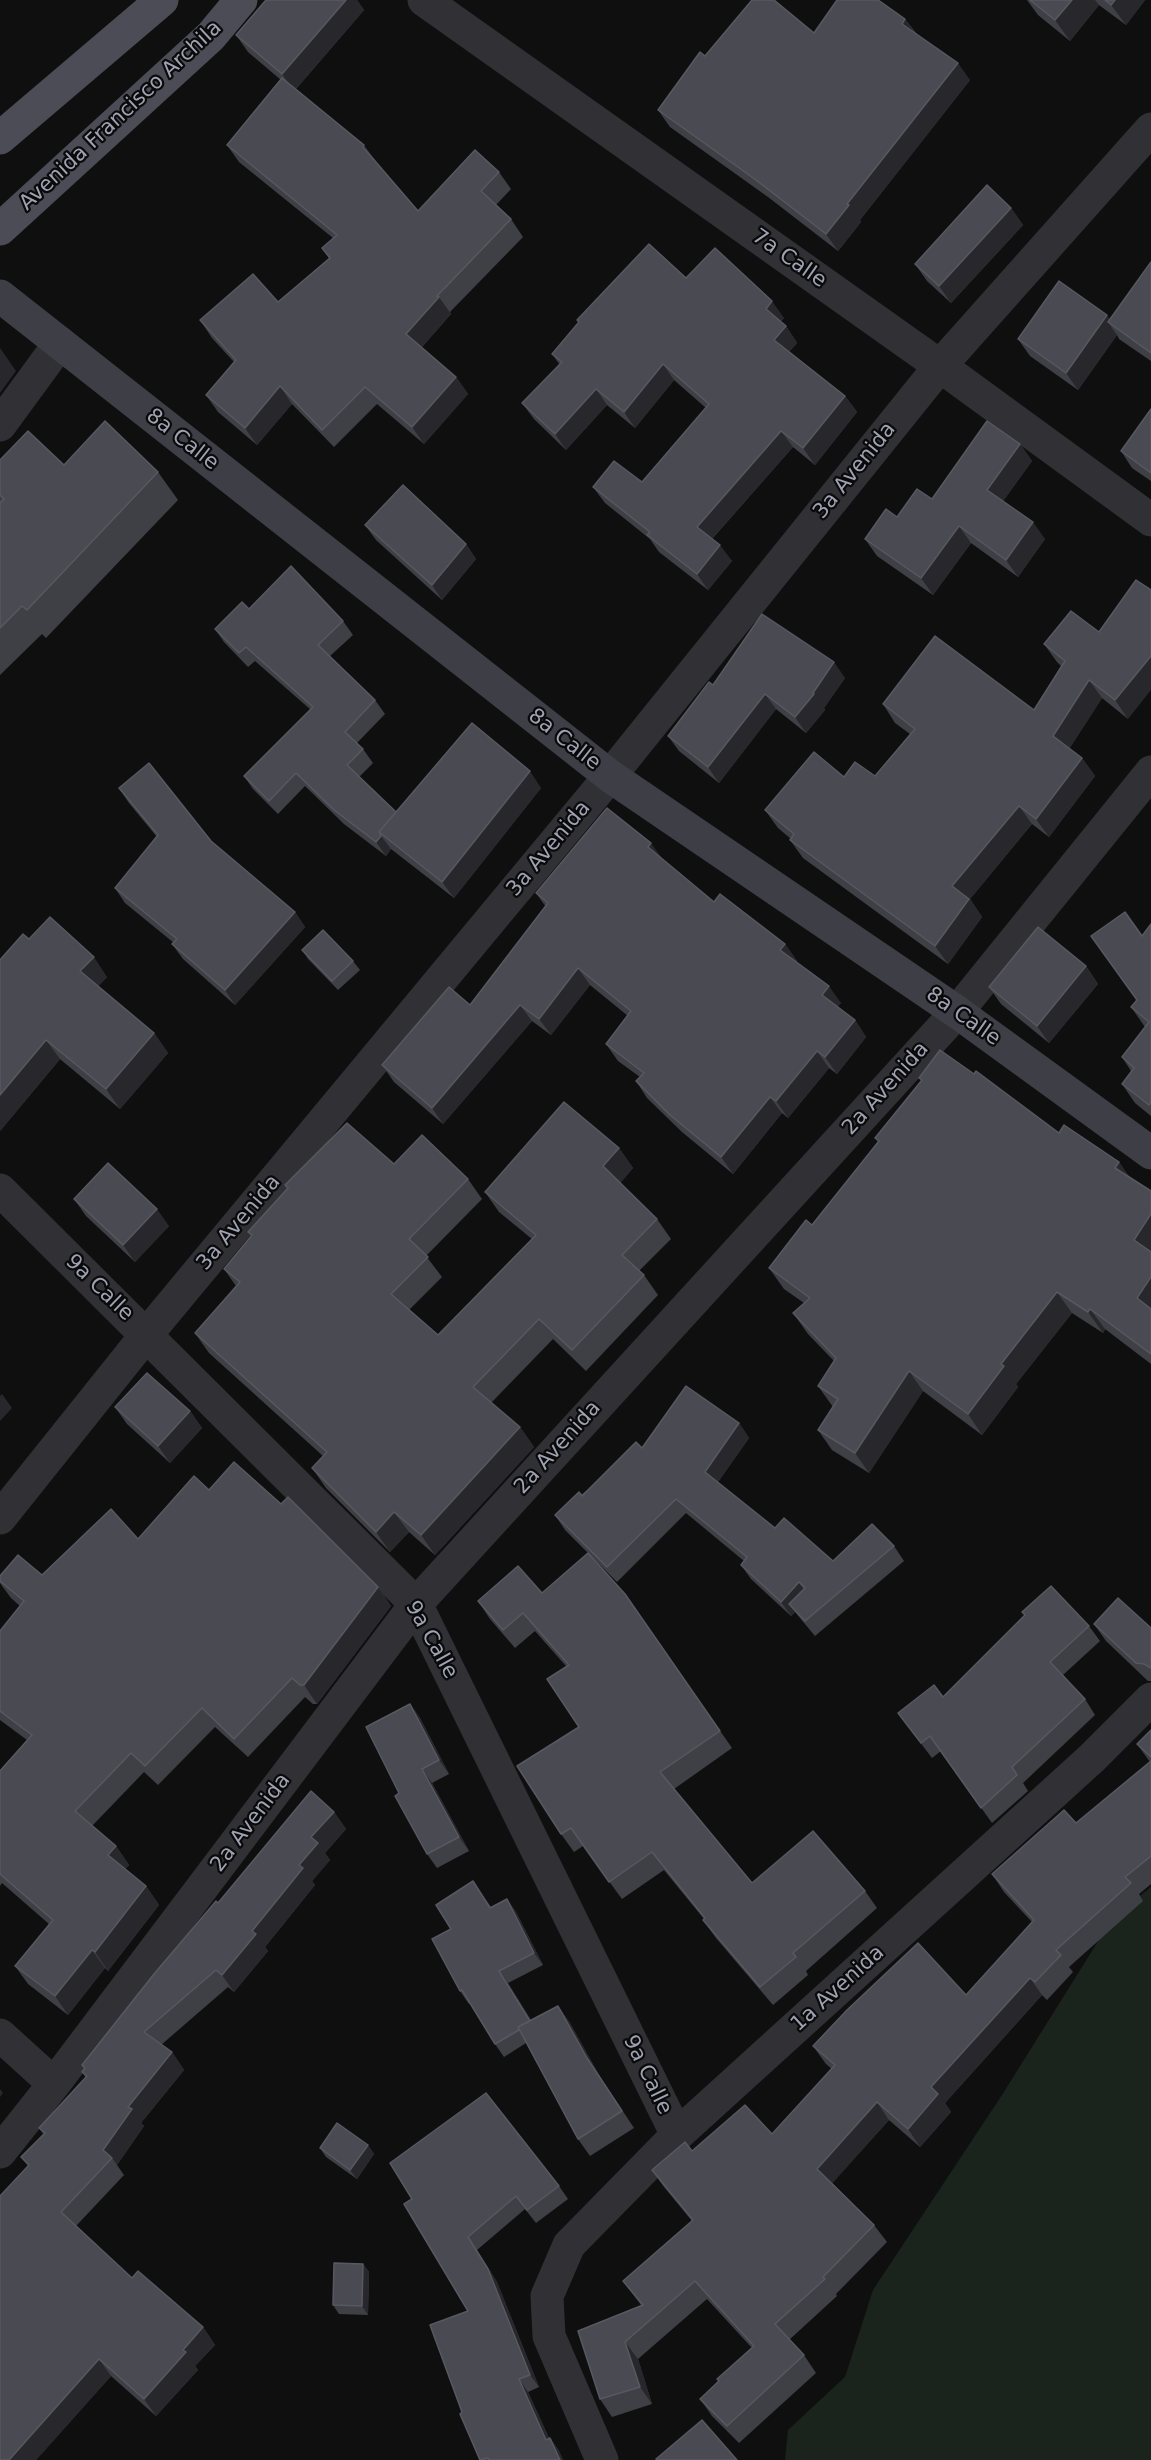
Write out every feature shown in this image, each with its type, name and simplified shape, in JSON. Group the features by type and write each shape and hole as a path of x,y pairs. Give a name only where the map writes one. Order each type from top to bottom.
{"main road":[{"path":"0,138 162,0"},
{"name":"Avenida Francisco Archila","path":"0,229 211,36 241,0"}],"street":[{"name":"7a Calle","path":"424,0 940,366 1151,520"},
{"name":"3a Avenida","path":"0,1518 147,1334 610,776 940,366 1151,129"},
{"name":"8a Calle","path":"0,296 610,776 957,1012 1151,1153"},
{"path":"0,425 60,343"},
{"name":"2a Avenida","path":"0,2152 54,2084 416,1604 957,1012 1151,772"},
{"name":"9a Calle","path":"0,1190 416,1604 677,2135"},
{"name":"1a Avenida","path":"602,2460 549,2336 547,2296 569,2246 677,2135 1092,1758 1151,1699"},
{"path":"0,2035 54,2084"}],"shaded area":[{"path":"1151,1887 1151,2460 785,2460 788,2430 845,2377 873,2290 1002,2095 1112,1919"}],"building":[{"path":"266,0 346,0 282,74 236,35"},
{"path":"752,0 774,0 814,33 837,0 878,0 905,19 902,24 958,63 826,234 756,180 658,110 700,52 705,56"},
{"path":"1030,0 1072,0 1055,20"},
{"path":"1105,0 1115,0 1111,5"},
{"path":"282,78 364,145 363,147 418,211 475,150 499,172 481,191 511,219 437,296 439,297 406,334 456,377 412,427 365,387 322,430 280,386 245,428 206,395 236,360 200,320 253,274 278,302 330,258 322,248 337,235 227,145"},
{"path":"987,185 1011,208 939,286 915,264"},
{"path":"649,244 686,278 715,248 772,301 766,309 786,326 774,340 845,396 803,448 781,431 697,527 720,545 697,574 647,535 650,532 593,487 614,461 642,482 709,404 663,364 624,412 596,389 555,434 522,403 562,362 552,354 579,322 577,320"},
{"path":"1151,262 1151,353 1108,322"},
{"path":"1059,281 1107,315 1066,373 1018,339"},
{"path":"1151,409 1151,473 1121,451"},
{"path":"105,421 158,472 27,610 22,606 0,628 0,503 4,499 0,495 0,460 28,431 64,465"},
{"path":"987,421 1020,444 987,490 1033,522 1006,560 959,526 921,578 865,539 886,509 897,517 917,489 932,499"},
{"path":"403,485 466,544 432,585 365,525"},
{"path":"291,566 343,621 318,645 375,700 345,732 363,749 347,765 396,812 379,832 381,836 376,842 334,810 296,773 269,801 244,776 313,707 246,647 239,653 215,629 242,602 249,609"},
{"path":"1136,580 1151,590 1151,656 1115,700 1089,680 1053,736 1082,758 1036,819 1019,806 952,886 969,899 935,946 790,840 794,834 765,810 814,752 844,777 855,762 875,776 915,729 883,704 935,636 1034,710 1065,661 1044,644 1071,611 1099,632"},
{"path":"762,614 834,662 814,694 795,717 765,694 708,767 668,736 709,682 713,685"},
{"path":"472,723 530,771 442,882 379,832"},
{"path":"149,763 211,841 295,912 225,990 172,944 177,939 115,888 158,835 119,788"},
{"path":"607,808 651,843 648,847 714,902 720,894 785,944 780,950 829,986 822,995 855,1020 825,1057 817,1051 776,1101 770,1097 721,1157 670,1115 636,1081 644,1073 606,1044 631,1011 578,968 539,1019 520,1005 432,1108 382,1065 449,987 470,1005 548,903 536,893"},
{"path":"1125,912 1142,936 1151,924 1151,1102 1149,1105 1122,1084 1134,1068 1122,1057 1149,1022 1131,1007 1137,1000 1091,936"},
{"path":"50,917 94,957 80,971 154,1033 106,1089 46,1040 0,1095 0,960 23,934 29,939"},
{"path":"1038,927 1086,966 1037,1026 989,987"},
{"path":"323,930 353,961 332,981 302,950"},
{"path":"940,1050 974,1074 976,1071 1059,1133 1064,1125 1119,1162 1115,1168 1151,1191 1151,1214 1134,1240 1151,1252 1151,1277 1137,1298 1151,1309 1151,1354 1090,1309 1088,1312 1057,1292 1001,1364 1004,1366 968,1414 909,1371 855,1453 818,1430 838,1399 818,1386 836,1358 793,1313 810,1298 769,1268 806,1220 812,1225 879,1141 875,1138 922,1080 919,1078"},
{"path":"564,1102 619,1148 603,1166 657,1219 622,1255 644,1275 572,1350 539,1319 473,1387 520,1427 421,1535 394,1512 376,1532 312,1468 327,1452 195,1333 240,1282 224,1269 252,1235 248,1232 288,1188 285,1185 347,1123 394,1164 422,1135 468,1179 409,1239 428,1257 391,1294 438,1335 536,1235 485,1192"},
{"path":"108,1163 157,1209 123,1245 74,1199"},
{"path":"147,1373 190,1411 158,1446 115,1407"},
{"path":"686,1386 739,1423 705,1472 775,1528 784,1518 833,1561 872,1524 894,1546 805,1621 789,1604 805,1588 799,1582 781,1602 741,1565 747,1557 676,1499 607,1567 555,1515 579,1492 582,1496 636,1442 642,1448"},
{"path":"234,1462 281,1504 288,1497 378,1587 304,1685 300,1685 292,1678 234,1739 202,1708 145,1766 131,1753 75,1811 116,1846 108,1855 146,1886 95,1952 92,1950 55,1996 15,1966 53,1920 0,1874 0,1771 32,1735 0,1711 0,1631 24,1601 0,1581 0,1576 18,1555 42,1575 111,1509 138,1539 194,1476 209,1490"},
{"path":"588,1553 625,1594 720,1731 660,1772 752,1883 813,1831 865,1891 793,1953 796,1957 760,1987 703,1920 705,1918 652,1852 609,1882 571,1828 561,1834 517,1766 579,1727 547,1679 569,1665 523,1613 503,1630 478,1601 518,1566 542,1593"},
{"path":"1051,1586 1089,1626 1050,1662 1085,1699 1012,1767 1017,1775 981,1808 930,1736 921,1743 898,1713 934,1685 943,1697 1025,1615 1022,1612"},
{"path":"1118,1598 1151,1628 1151,1668 1136,1663 1094,1624"},
{"path":"410,1704 439,1760 422,1769 459,1837 427,1854 395,1796 399,1793 366,1727"},
{"path":"1151,1730 1151,1757 1137,1744"},
{"path":"1151,1761 1151,1856 1125,1877 1131,1883 1056,1950 1061,1955 1035,1982 1030,1978 931,2087 938,2094 908,2129 877,2102 817,2169 874,2225 823,2277 825,2279 775,2324 804,2355 727,2426 700,2399 719,2381 717,2379 754,2346 695,2281 625,2342 640,2387 600,2399 578,2331 643,2305 623,2281 693,2220 652,2170 685,2142 692,2151 745,2105 772,2134 835,2065 813,2046 847,2010 918,1943 966,1995 1034,1920 992,1874 1064,1810 1076,1823"},
{"path":"311,1791 334,1812 311,1837 318,1843 299,1865 303,1868 252,1931 256,1934 222,1975 216,1970 144,2032 172,2052 128,2107 132,2109 103,2150 112,2158 61,2212 132,2278 138,2271 203,2327 183,2350 186,2352 144,2399 99,2359 9,2460 0,2460 0,2196 29,2165 21,2157 45,2133 39,2128 87,2076 82,2072 85,2068 82,2065 154,1974 216,1901 218,1903"},
{"path":"473,1881 490,1908 507,1899 534,1953 499,1971 530,2021 495,2044 462,1990 460,1991 432,1939 451,1929 436,1905"},
{"path":"558,2006 587,2058 622,2111 578,2139 518,2027"},
{"path":"486,2093 559,2186 527,2210 516,2196 468,2237 488,2269 530,2375 519,2379 546,2440 550,2438 560,2460 489,2460 488,2458 480,2460 460,2414 462,2412 430,2325 468,2311 404,2204 412,2199 390,2163"},
{"path":"337,2123 368,2145 350,2170 320,2148"},
{"path":"334,2263 363,2264 362,2306 333,2305"},
{"path":"702,2420 737,2460 656,2459"}]}
